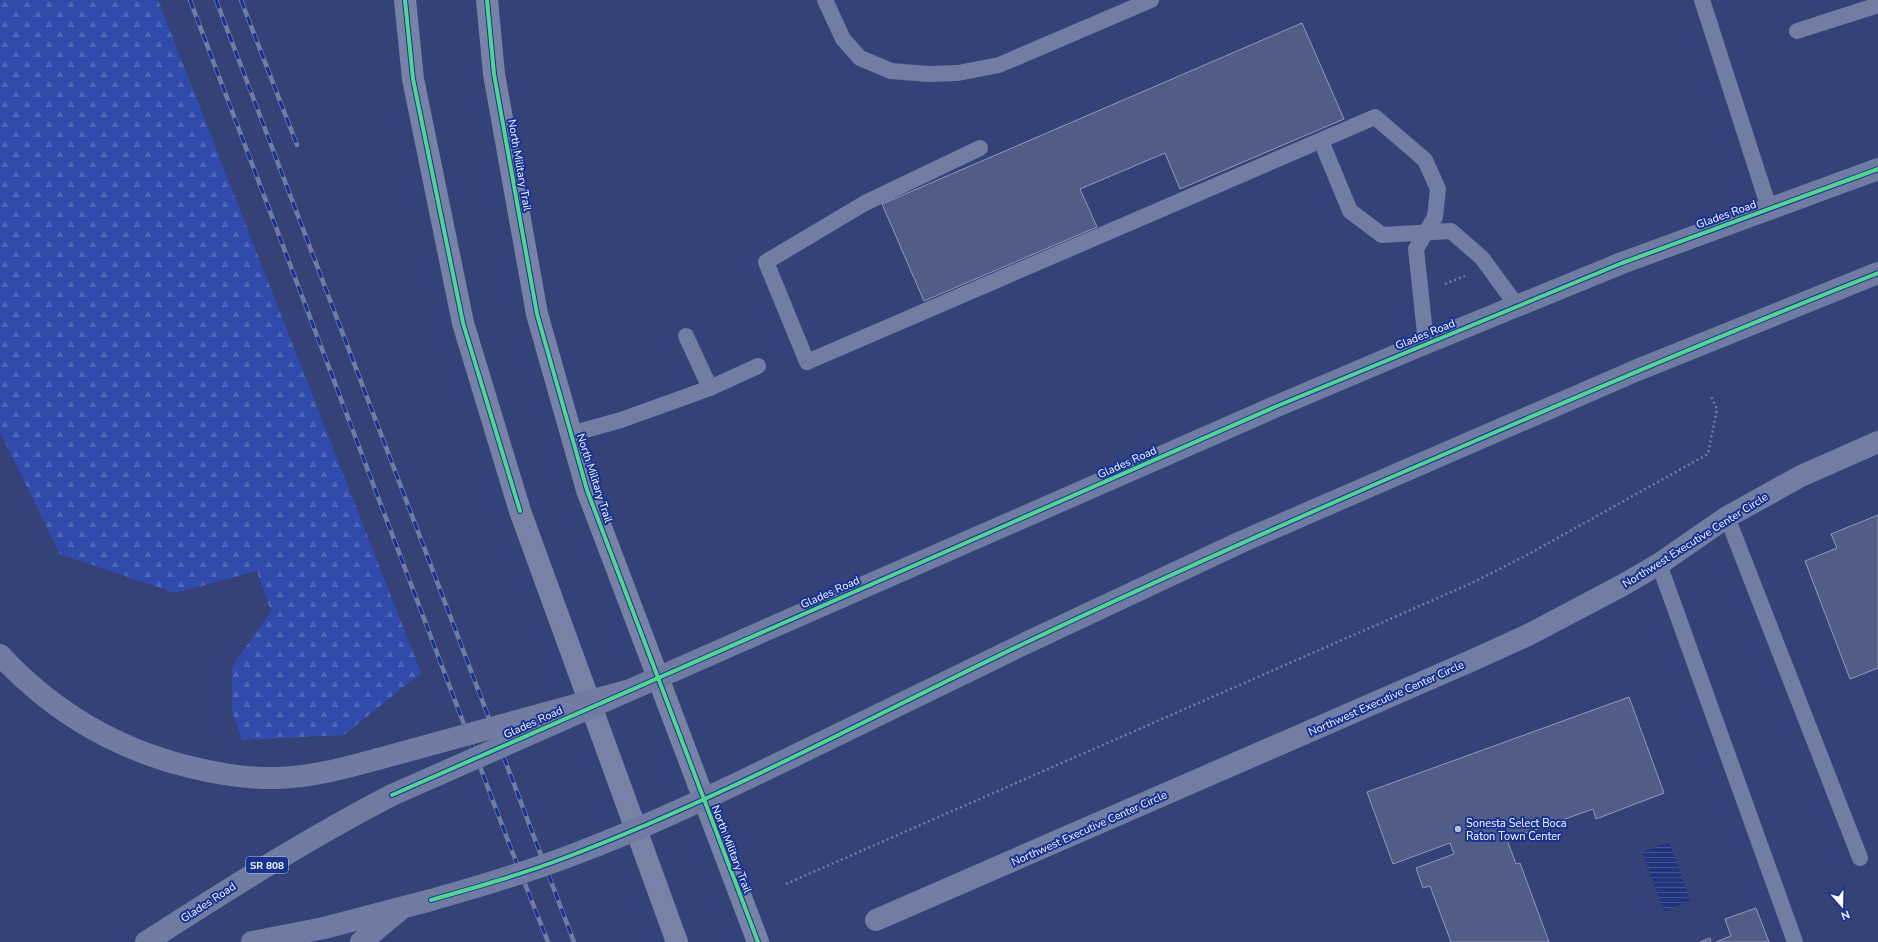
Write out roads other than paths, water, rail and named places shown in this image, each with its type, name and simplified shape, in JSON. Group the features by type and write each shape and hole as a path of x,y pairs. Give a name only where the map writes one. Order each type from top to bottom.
{"highway":[{"path":"0,655 35,690 83,724 136,751 185,766 233,776 278,778 326,772 626,691"},
{"path":"361,942 401,909"}],"main road":[{"path":"405,0 413,79 463,323 520,511 677,942"},
{"name":"North Military Trail","path":"487,0 494,74 537,314 587,490 758,942"},
{"name":"Glades Road","path":"146,942 257,870 353,815 392,795 1269,409 1622,263 1878,169"},
{"path":"252,942 324,928 401,909 503,879 567,857 718,793 1026,643 1241,542 1635,372 1878,273"}],"street":[{"name":"Northwest Executive Center Circle","path":"876,920 1528,635 1659,564 1727,517 1802,476 1878,442"}],"lane":[{"path":"825,0 843,39 860,58 891,71 928,74 958,74 998,65 1151,0"},
{"path":"1702,0 1769,208"},
{"path":"1797,31 1878,5"},
{"path":"980,148 865,203 766,262 807,362 1375,117 1425,160 1438,188 1435,216 1416,249 1426,343"},
{"path":"1324,148 1350,211 1382,235 1451,230 1482,258 1517,306"},
{"path":"686,336 710,388"},
{"path":"571,434 621,420 710,388 758,366"},
{"path":"1727,517 1860,858"},
{"path":"1659,564 1795,942"}],"railway":[{"path":"190,0 510,846 548,942"},
{"path":"216,0 574,942"},
{"path":"241,0 297,145"}],"place":[{"name":"Sonesta Select Boca Raton Town Center","path":"1458,829"}]}
